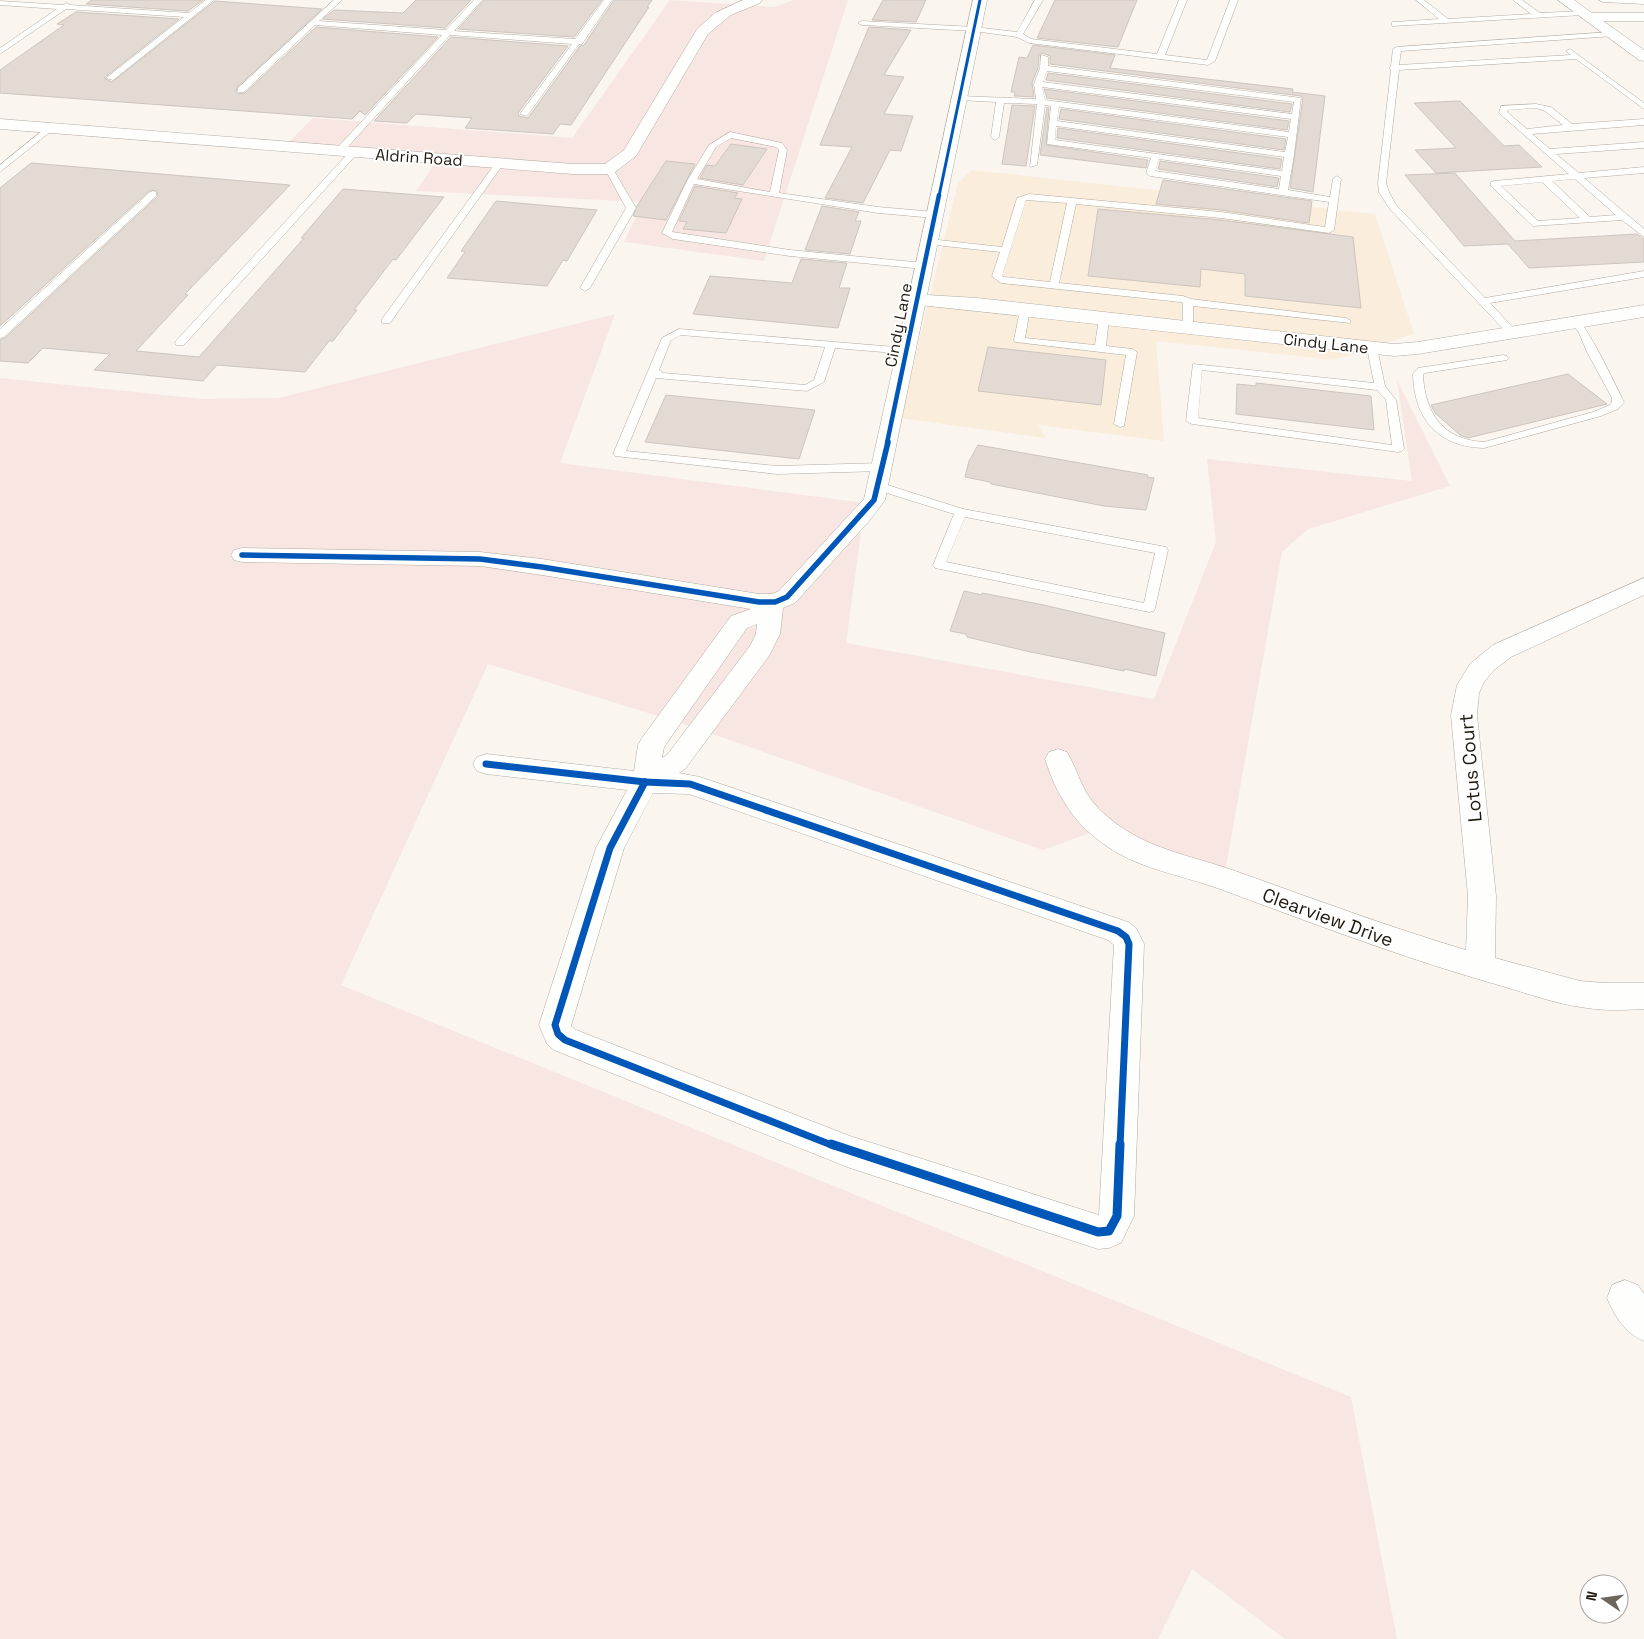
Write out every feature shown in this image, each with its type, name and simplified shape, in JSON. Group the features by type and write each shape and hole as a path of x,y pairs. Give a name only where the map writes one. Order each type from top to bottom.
{"street":[{"path":"609,169 630,153 708,25 729,10 755,0"},
{"name":"Cindy Lane","path":"645,782 651,745 739,622 768,605 787,597 874,500 980,0"},
{"path":"1565,0 1644,57"},
{"path":"1585,15 1644,17"},
{"name":"Aldrin Road","path":"0,124 573,169 609,169"},
{"name":"Cindy Lane","path":"917,300 1104,318 1394,350 1418,348 1644,311"},
{"path":"242,555 480,559 551,568 768,605 768,634 760,650 676,762 645,782 610,848 555,1025 558,1034 564,1040 850,1152 1098,1232 1109,1231 1117,1216 1129,944 1126,937 1118,931 690,784 645,782 486,764"},
{"name":"Lotus Court","path":"1480,967 1482,896 1464,715 1467,689 1472,678 1483,665 1502,651 1644,586"},
{"name":"Clearview Drive","path":"1058,759 1067,786 1085,813 1112,835 1140,852 1171,864 1222,878 1383,937 1480,967 1581,994 1644,996"}],"lane":[{"path":"0,52 74,0"},
{"path":"110,78 210,0"},
{"path":"241,90 338,0"},
{"path":"180,343 347,151 446,33 478,0"},
{"path":"524,114 608,0"},
{"path":"1019,35 1039,0"},
{"path":"1160,57 1183,0"},
{"path":"862,23 974,29 1019,35 1029,40 1202,63 1211,61 1234,0"},
{"path":"1420,0 1446,21"},
{"path":"1517,0 1538,16"},
{"path":"1603,0 1644,2"},
{"path":"0,3 190,16"},
{"path":"1395,24 1585,15"},
{"path":"312,23 578,42"},
{"path":"1513,332 1392,206 1384,192 1382,183 1393,68 1397,49 1611,34"},
{"path":"1553,38 1644,107"},
{"path":"1393,68 1578,56"},
{"path":"1033,165 1040,102 1038,84 1044,68 1044,58"},
{"path":"1044,68 1298,100 1283,192"},
{"path":"1038,84 1294,117"},
{"path":"960,98 1040,102 1292,135"},
{"path":"995,137 1000,100"},
{"path":"1054,104 1050,142 1287,174"},
{"path":"1570,128 1548,109 1536,106 1504,108 1503,113 1524,132 1644,234"},
{"path":"1524,132 1644,122"},
{"path":"1052,123 1290,155"},
{"path":"0,169 51,128"},
{"path":"774,195 783,150 779,146 730,135 713,145 691,181 668,233 673,236 790,253 924,266"},
{"path":"1549,152 1644,144"},
{"path":"1156,156 1150,173 1334,200"},
{"path":"386,321 500,163"},
{"path":"585,288 631,208 609,169"},
{"path":"1624,217 1536,224 1494,184 1644,170"},
{"path":"1336,179 1330,230 1222,216 1028,197 1022,198 997,276 1001,280 1183,300 1346,321"},
{"path":"1544,179 1588,220"},
{"path":"691,181 878,210 935,215"},
{"path":"0,335 153,194"},
{"path":"1054,286 1072,201"},
{"path":"929,242 1006,250"},
{"path":"1482,301 1644,274"},
{"path":"1188,302 1188,328"},
{"path":"1025,310 1019,340 1132,352 1120,424"},
{"path":"1100,349 1104,318"},
{"path":"1503,358 1422,370 1418,374 1417,386 1429,420 1437,430 1461,443 1472,446 1484,445 1597,414 1614,407 1618,402 1617,398 1592,352 1584,332 1576,322"},
{"path":"907,351 679,332 667,338 619,454 777,470 880,476 961,512 1162,550 1149,608 939,565 961,512"},
{"path":"653,370 660,376 807,388 819,382 831,345"},
{"path":"1372,348 1380,387 1391,400 1398,449 1192,421 1198,366 1380,387"}],"shaded area":[{"path":"670,0 775,7 793,0 848,0 764,261 624,242 643,202 416,191 438,159 284,147 313,118 572,138"},
{"path":"971,170 1375,214 1414,334 1335,360 1156,341 1164,441 1038,425 1046,438 900,418 958,183"},
{"path":"615,314 560,463 865,503 846,643 1154,699 1216,542 1207,459 1412,481 1397,380 1450,486 1308,529 1282,552 1222,889 1093,832 1043,850 681,723 488,664 341,985 1351,1397 1397,1639 1285,1639 1192,1569 1158,1639 0,1639 0,378 203,399 278,398"}],"building":[{"path":"92,0 203,0 188,11 86,4"},
{"path":"416,0 471,0 445,28 323,19 334,10 403,13"},
{"path":"484,0 602,0 574,37 458,29"},
{"path":"614,0 652,0 571,125 560,124 553,134 465,128 472,118 416,114 407,123 374,121 451,37 568,46 518,113 519,116 528,118 580,46 584,45"},
{"path":"883,0 926,0 916,22 872,20"},
{"path":"1055,0 1137,0 1118,47 1037,38"},
{"path":"215,1 322,9 237,87 236,92 238,94 245,93 316,27 438,37 365,115 360,111 352,119 0,93 0,70 64,25 57,24 76,12 179,19 104,78 112,82"},
{"path":"869,27 911,30 884,75 904,77 884,114 913,116 901,151 890,150 863,203 825,198 852,147 820,145"},
{"path":"1033,45 1115,55 1110,68 1293,89 1292,92 1325,96 1313,192 1290,188 1303,98 1301,96 1050,64 1050,56 1042,53 1039,55 1038,68 1032,83 1034,97 1014,96 1015,92 1011,92 1019,57 1027,58"},
{"path":"1048,73 1292,104 1290,112 1046,80"},
{"path":"1044,89 1289,121 1287,130 1047,98"},
{"path":"1460,101 1504,146 1519,145 1542,167 1436,173 1415,150 1456,148 1414,103"},
{"path":"1012,105 1035,106 1026,166 1002,164"},
{"path":"1047,107 1049,108 1046,145 1148,160 1146,168 1040,155"},
{"path":"1061,109 1286,139 1284,150 1059,119"},
{"path":"1058,128 1282,159 1280,169 1057,138"},
{"path":"731,144 767,149 743,185 700,178 707,165 715,166"},
{"path":"666,161 695,164 666,220 633,216 637,206"},
{"path":"1160,161 1279,178 1277,187 1158,169"},
{"path":"31,163 290,185 185,294 188,295 136,351 199,357 304,238 301,238 343,189 444,197 396,260 393,259 333,341 329,341 305,372 217,365 203,381 94,370 110,354 43,348 28,363 0,361 0,340 5,338 158,196 157,190 149,191 0,326 0,188"},
{"path":"1455,173 1515,241 1637,234 1644,239 1644,262 1529,268 1508,244 1464,246 1405,175"},
{"path":"1163,180 1312,201 1309,223 1221,210 1156,204"},
{"path":"695,186 738,193 734,198 742,199 726,233 683,229 687,222 679,221"},
{"path":"496,201 597,210 567,261 563,260 547,286 447,278 465,252 461,251"},
{"path":"822,206 859,212 855,221 861,221 850,254 805,250"},
{"path":"1098,209 1221,220 1353,237 1361,308 1245,296 1245,274 1201,269 1200,287 1088,276"},
{"path":"801,259 847,263 839,288 850,288 838,328 693,314 710,276 792,283"},
{"path":"988,347 1106,360 1101,405 978,391"},
{"path":"1568,374 1607,404 1468,438 1460,435 1435,413 1431,405"},
{"path":"1256,383 1371,396 1374,430 1236,414 1237,384 1256,386"},
{"path":"666,395 815,410 799,459 645,442"},
{"path":"978,445 1148,475 1147,477 1154,478 1146,510 1104,506 991,484 990,482 965,477 969,461"},
{"path":"964,591 1039,604 1165,633 1156,676 1026,651 950,631"}],"cycle path":[{"path":"242,555 480,559 542,567 759,602 775,602 787,597 862,515 874,500 878,488 980,0"},
{"path":"486,764 645,782 690,784 1118,931 1126,937 1129,944 1117,1216 1109,1231 1098,1232 850,1152 565,1040 558,1034 555,1025 610,848 645,782"}]}
